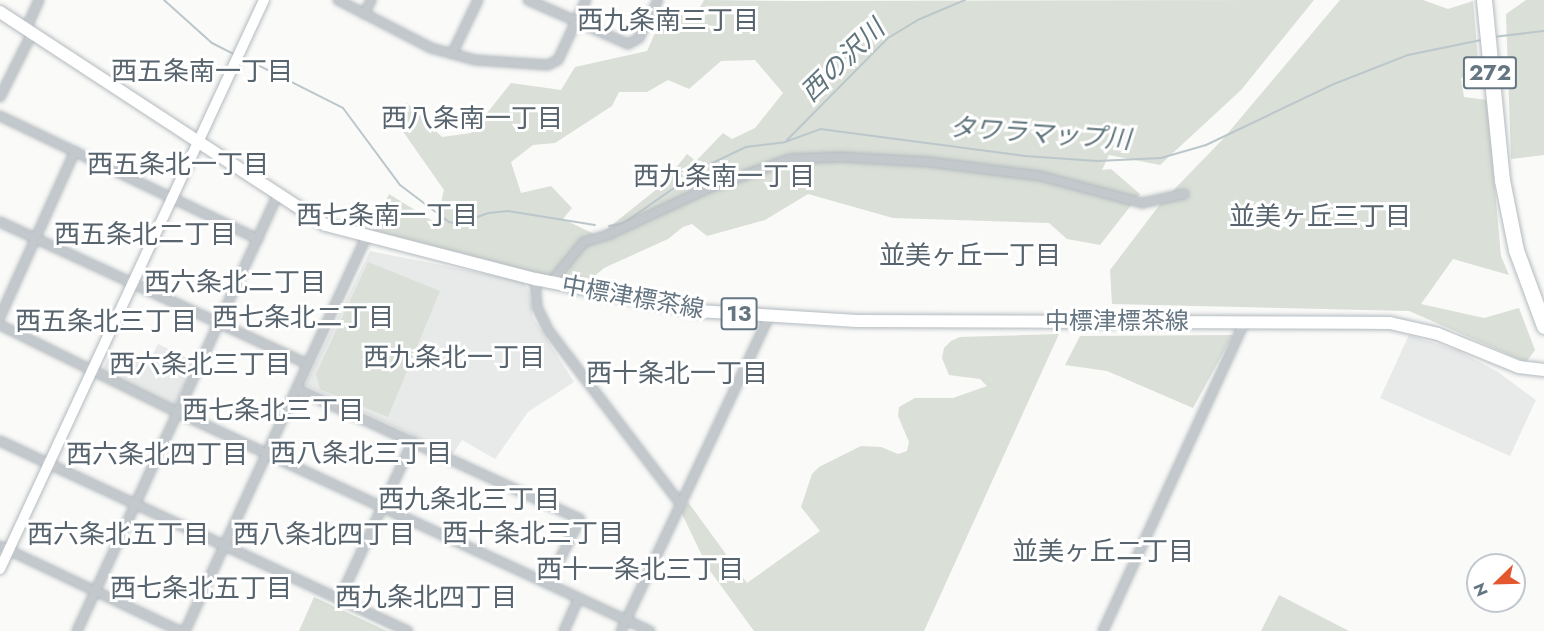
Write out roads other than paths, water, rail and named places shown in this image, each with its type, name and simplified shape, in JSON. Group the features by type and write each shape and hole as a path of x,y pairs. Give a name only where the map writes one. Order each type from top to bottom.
{"highway":[{"name":"272","path":"1484,0 1497,146 1516,250 1544,326"}],"main road":[{"path":"0,569 4,548 48,464 264,0"},
{"name":"中標津標茶線","path":"0,12 197,144 326,225 535,279 698,311 861,322 1346,320 1407,325 1519,367 1544,370"}],"street":[{"path":"0,97 29,31 39,0"},
{"path":"338,0 430,48 475,60 554,64 586,0"},
{"path":"364,14 371,0"},
{"path":"452,54 478,0"},
{"path":"528,0 620,43 634,42 658,0"},
{"path":"0,116 258,239"},
{"path":"0,317 75,151"},
{"path":"551,282 584,242 610,234 706,189 789,159 840,157 929,162 1040,176 1142,204 1184,194"},
{"path":"77,631 277,196"},
{"path":"0,222 308,364"},
{"path":"185,631 366,237"},
{"path":"535,279 537,307 548,330 680,504"},
{"path":"621,631 769,317"},
{"path":"1103,631 1245,320"},
{"path":"0,325 266,454 650,631"},
{"path":"297,389 580,519 548,583"},
{"path":"0,441 224,543 408,631"},
{"path":"340,598 413,441"},
{"path":"4,548 180,631"},
{"path":"564,631 579,598"}],"waterway":[{"name":"タワラマップ川","path":"164,0 212,43 234,54"},
{"name":"西の沢川","path":"787,140 888,38 920,19 965,0"},
{"name":"タワラマップ川","path":"1493,37 1544,31"},
{"name":"タワラマップ川","path":"609,226 624,223 704,167 746,147 785,142 820,129 1025,156 1097,161 1161,158 1206,145 1334,84 1408,55 1482,40"},
{"name":"タワラマップ川","path":"242,57 343,108 400,185 449,222 458,224 489,213 508,211 595,225"}],"district":[{"name":"西九条南三丁目","path":"668,21"},
{"name":"西五条南一丁目","path":"202,72"},
{"name":"西八条南一丁目","path":"472,119"},
{"name":"西五条北一丁目","path":"178,165"},
{"name":"西九条南一丁目","path":"724,177"},
{"name":"西七条南一丁目","path":"387,216"},
{"name":"並美ヶ丘三丁目","path":"1320,217"},
{"name":"西五条北二丁目","path":"145,235"},
{"name":"並美ヶ丘一丁目","path":"970,256"},
{"name":"西六条北二丁目","path":"235,283"},
{"name":"西七条北二丁目","path":"303,318"},
{"name":"西五条北三丁目","path":"106,322"},
{"name":"西九条北一丁目","path":"454,358"},
{"name":"西六条北三丁目","path":"200,365"},
{"name":"西十条北一丁目","path":"677,374"},
{"name":"西七条北三丁目","path":"273,411"},
{"name":"西八条北三丁目","path":"361,454"},
{"name":"西六条北四丁目","path":"157,455"},
{"name":"西九条北三丁目","path":"469,500"},
{"name":"西十条北三丁目","path":"533,534"},
{"name":"西六条北五丁目","path":"118,535"},
{"name":"西八条北四丁目","path":"324,535"},
{"name":"並美ヶ丘二丁目","path":"1103,552"},
{"name":"西十一条北三丁目","path":"640,570"},
{"name":"西七条北五丁目","path":"201,589"},
{"name":"西九条北四丁目","path":"426,598"}]}
